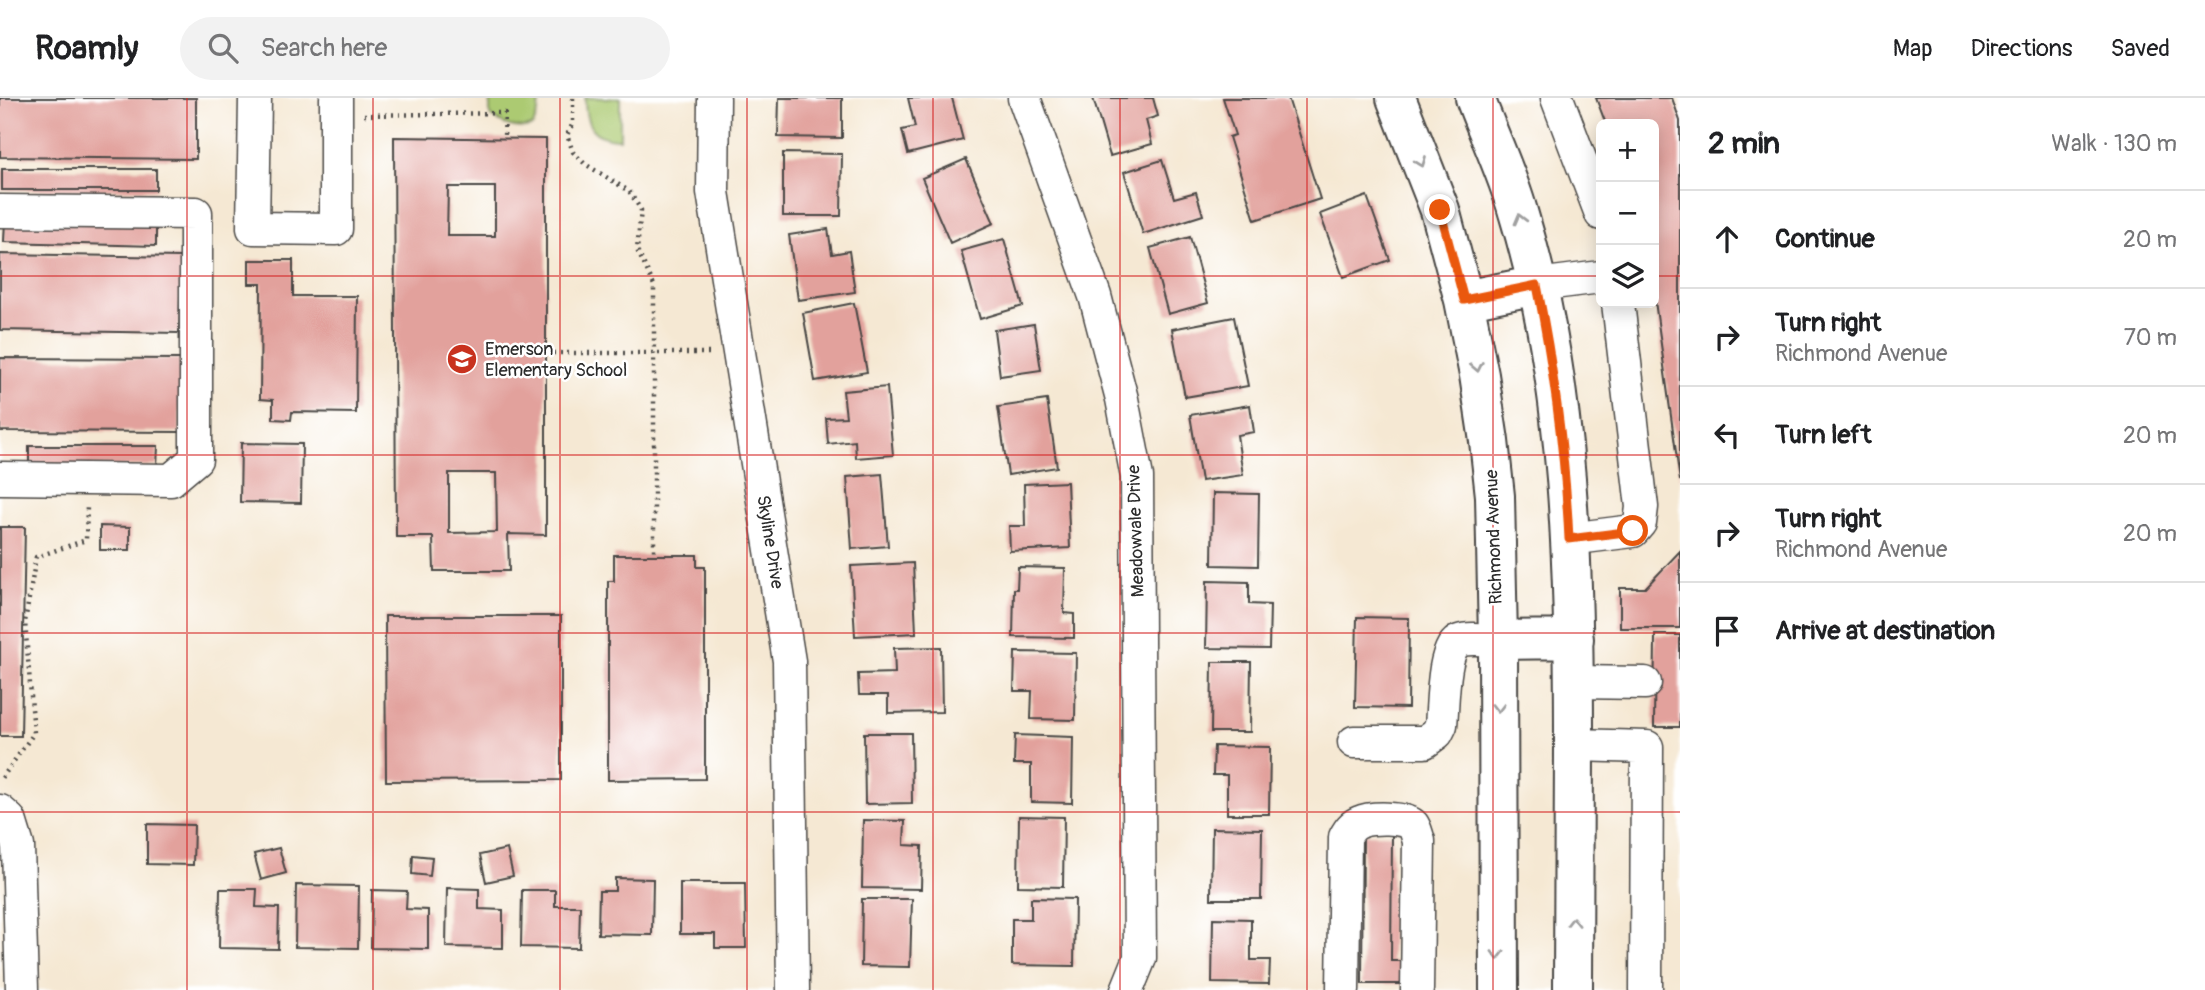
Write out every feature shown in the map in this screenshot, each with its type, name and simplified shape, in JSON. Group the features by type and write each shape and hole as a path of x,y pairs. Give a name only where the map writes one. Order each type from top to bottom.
{"main road":[{"name":"Richmond Avenue","path":"1396,98 1440,210 1464,300 1479,375 1493,482 1498,640 1499,990"},
{"path":"1475,98 1518,211 1537,285 1562,429 1574,639 1573,990"},
{"path":"1464,300 1537,285"},
{"path":"1498,640 1574,639"}],"street":[{"path":"255,98 253,228 336,229 336,107"},
{"name":"Skyline Drive","path":"714,98 713,191 789,661 793,990"},
{"name":"Meadowvale Drive","path":"1024,98 1096,296 1122,399 1137,477 1140,958 1127,990"},
{"path":"1556,98 1596,201"},
{"path":"0,211 196,213 195,459 171,480 0,478"},
{"path":"1537,285 1596,278"},
{"path":"1569,539 1633,531 1640,523 1642,507 1619,308"},
{"path":"1354,742 1424,742 1437,733 1441,725 1446,662 1451,647 1459,641 1498,640"},
{"path":"1574,682 1645,683"},
{"path":"1574,745 1647,747 1646,990"},
{"path":"0,811 10,820 18,846 22,990"},
{"path":"1343,990 1345,837 1351,827 1362,820 1405,819 1414,826 1419,841 1417,990"}],"path":[{"path":"573,98 573,123 567,135 573,152 585,164 629,191 641,210 637,250 654,285 654,555"},
{"path":"336,107 505,113 504,137"},
{"path":"546,353 705,355 715,352"},
{"path":"2,778 34,733 25,622 37,557 86,540 88,479"}],"green space":[{"path":"490,98 539,98 533,126 516,127 495,119 490,115"},
{"path":"585,98 620,98 620,139 596,133 588,122"}],"building":[{"path":"0,98 196,98 196,159 0,157"},
{"path":"779,98 842,98 842,138 778,137"},
{"path":"908,98 952,98 963,140 908,154 902,130 915,127"},
{"path":"1093,98 1153,98 1158,116 1146,120 1152,144 1110,156"},
{"path":"1223,98 1288,98 1320,199 1255,220 1229,137 1235,135"},
{"path":"1596,98 1672,98 1680,121 1680,481 1656,308 1659,308 1659,119 1604,119"},
{"path":"394,137 546,139 546,535 508,534 509,571 434,571 433,537 396,537","holes":["448,187 495,187 495,236 447,236","449,473 496,473 497,532 449,533"]},
{"path":"783,153 842,154 841,216 783,216"},
{"path":"966,159 994,223 950,243 922,178"},
{"path":"1162,160 1174,198 1196,192 1203,215 1143,234 1124,172"},
{"path":"2,169 156,169 156,190 2,190"},
{"path":"1367,196 1390,260 1343,277 1320,214"},
{"path":"5,220 156,223 156,246 4,242"},
{"path":"828,229 832,254 849,251 855,292 798,300 789,235"},
{"path":"1190,237 1208,303 1168,314 1150,248"},
{"path":"1004,239 1023,306 980,319 961,251"},
{"path":"0,254 181,257 179,333 0,330"},
{"path":"249,260 293,260 293,296 357,296 356,413 292,412 291,420 273,419 273,400 260,399 261,284 249,284"},
{"path":"854,303 867,372 815,381 803,313"},
{"path":"1234,317 1248,386 1185,397 1172,329"},
{"path":"1034,324 1041,370 1000,376 994,330"},
{"path":"0,358 180,359 180,432 0,431"},
{"path":"887,387 893,455 856,458 855,441 828,444 826,418 846,417 843,391"},
{"path":"1047,400 1057,467 1008,475 998,407"},
{"path":"1250,405 1254,432 1237,435 1243,475 1201,481 1190,415"},
{"path":"241,443 302,444 301,503 240,502"},
{"path":"29,446 158,446 157,466 29,467"},
{"path":"882,474 888,546 852,549 847,477"},
{"path":"1067,482 1070,548 1010,551 1009,526 1025,526 1024,484"},
{"path":"1213,493 1259,494 1258,566 1212,565"},
{"path":"100,526 130,527 130,550 100,550"},
{"path":"0,527 25,527 21,736 0,736"},
{"path":"1680,551 1680,628 1620,628 1620,588 1645,588"},
{"path":"614,555 697,555 697,567 705,567 705,779 608,780 608,581 614,581"},
{"path":"913,563 916,633 855,636 851,566"},
{"path":"1018,567 1065,568 1064,613 1074,614 1074,638 1013,637 1014,589 1017,589"},
{"path":"1207,581 1249,582 1249,604 1270,605 1269,649 1206,648"},
{"path":"385,616 561,616 561,780 386,781"},
{"path":"1357,617 1409,618 1408,708 1355,707"},
{"path":"1655,635 1680,635 1680,727 1654,727"},
{"path":"941,647 942,712 888,713 888,695 859,695 858,674 895,673 894,648"},
{"path":"1015,652 1076,653 1075,720 1031,719 1032,691 1014,691"},
{"path":"1212,662 1251,662 1250,732 1211,732"},
{"path":"864,733 911,733 912,803 865,804"},
{"path":"1015,735 1073,737 1072,803 1031,802 1031,764 1014,764"},
{"path":"1214,746 1270,747 1269,814 1227,814 1227,775 1213,775"},
{"path":"1019,816 1064,817 1063,887 1018,886"},
{"path":"863,820 905,821 904,845 922,846 921,889 862,888"},
{"path":"147,824 194,825 193,865 147,864"},
{"path":"1212,828 1262,829 1261,899 1211,899"},
{"path":"1363,834 1392,834 1391,961 1405,961 1405,984 1362,984"},
{"path":"279,848 286,873 261,880 254,854"},
{"path":"507,849 513,876 486,882 480,855"},
{"path":"413,855 432,857 430,876 412,874"},
{"path":"615,878 653,879 652,935 598,934 599,891 615,891"},
{"path":"680,883 745,883 746,948 715,948 715,934 680,934"},
{"path":"296,885 359,886 358,948 295,947"},
{"path":"447,888 479,889 479,909 503,910 503,948 446,947"},
{"path":"220,889 257,889 256,907 279,908 278,949 219,948"},
{"path":"372,890 407,891 406,909 428,910 428,949 371,948"},
{"path":"522,890 555,890 555,906 580,906 579,948 521,947"},
{"path":"1031,898 1075,899 1074,966 1012,965 1012,919 1031,919"},
{"path":"862,899 912,899 910,967 861,966"},
{"path":"1213,918 1251,919 1251,960 1270,960 1269,984 1212,983"}],"place":[{"name":"Emerson Elementary School","path":"462,359"}],"route":[{"path":"1440,210 1464,300 1537,285 1562,429 1569,539 1633,531"}]}
